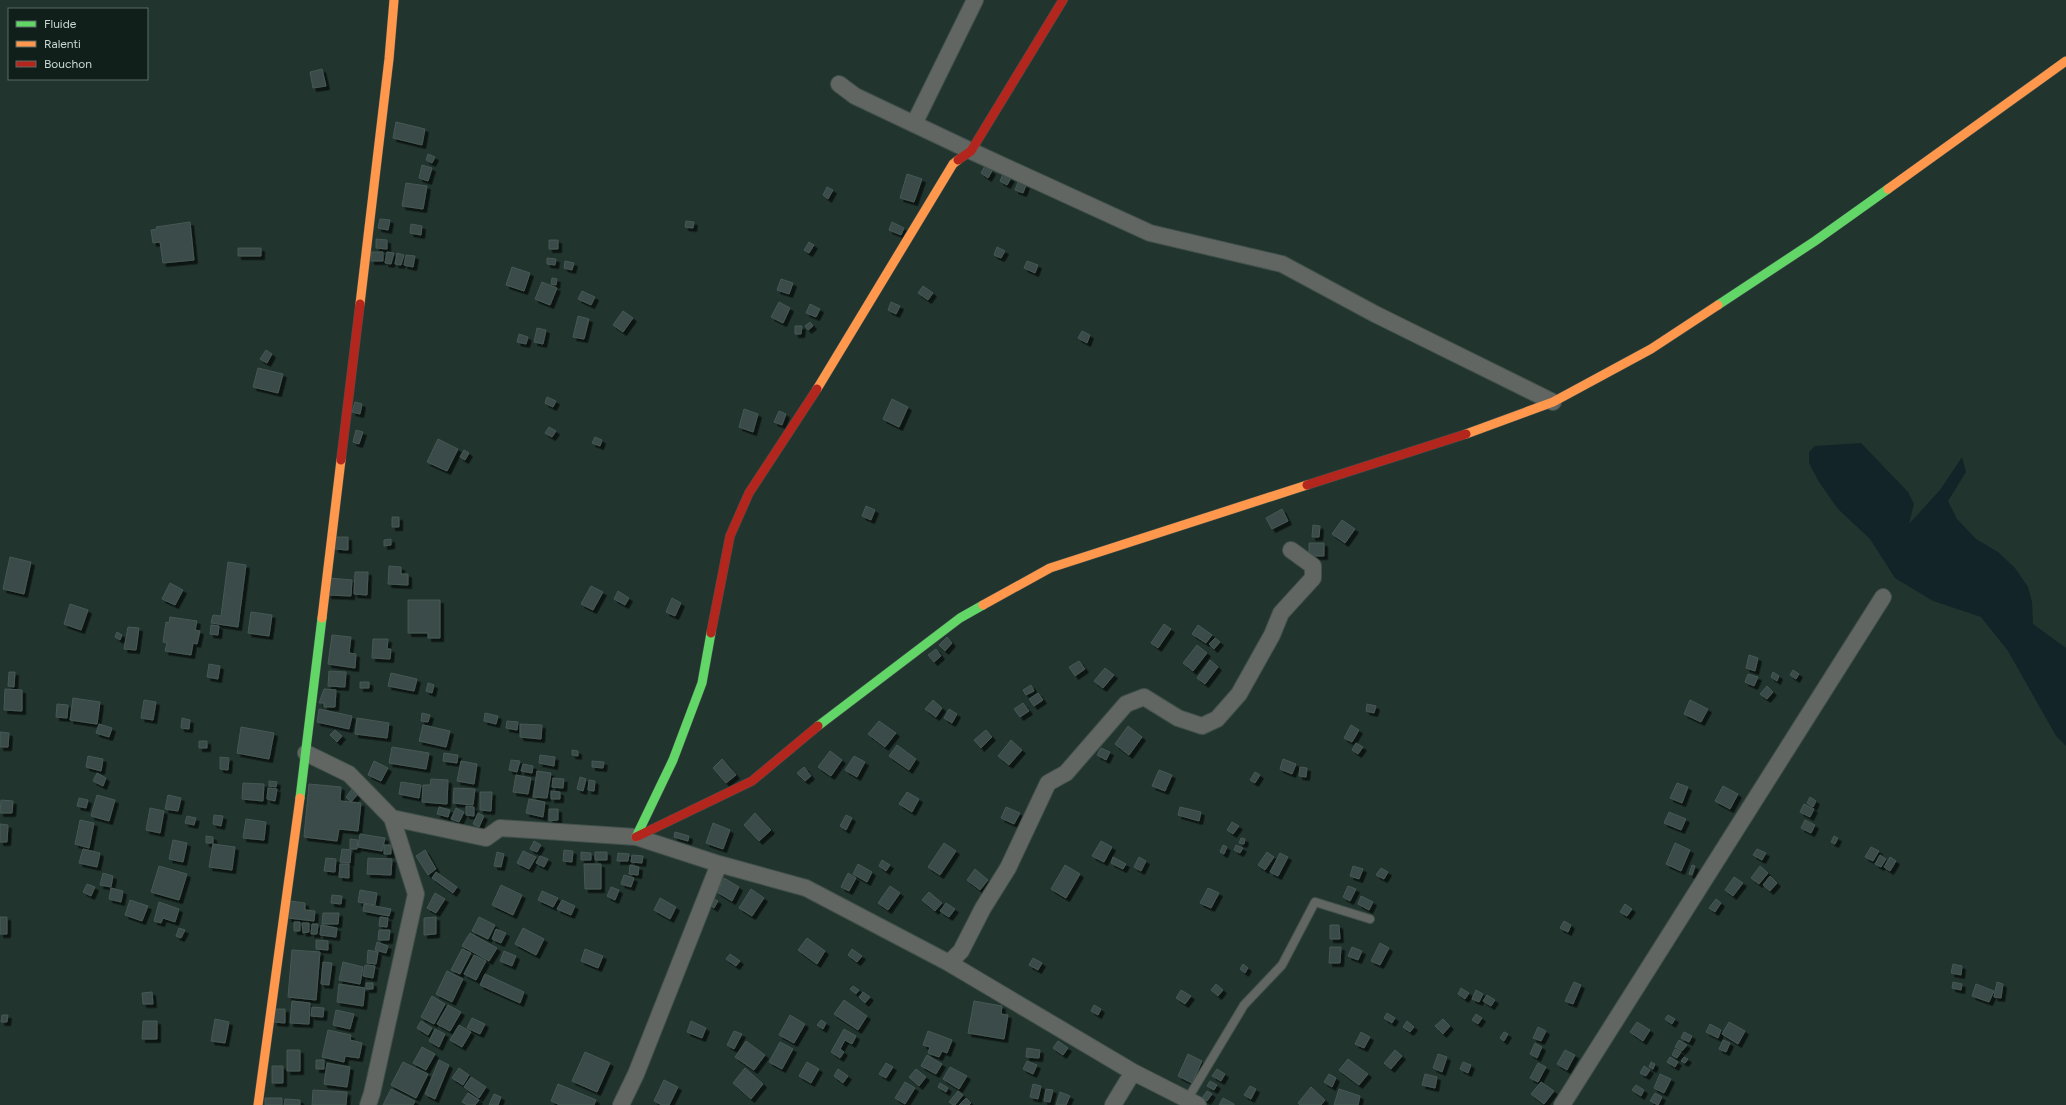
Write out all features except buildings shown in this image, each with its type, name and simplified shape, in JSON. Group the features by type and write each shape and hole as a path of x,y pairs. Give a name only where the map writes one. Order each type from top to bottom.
{"street":[{"path":"258,1105 306,754 388,67 394,0"},
{"path":"914,124 976,0"},
{"path":"636,837 673,760 702,683 730,536 749,493 812,397 953,164 971,151 1063,0"},
{"path":"636,837 752,781 844,705 960,618 1050,568 1487,427 1553,402 1650,349 1815,241 2066,61"},
{"path":"839,84 855,96 971,151 1150,232 1282,264 1375,314 1553,402"},
{"path":"949,963 961,951 983,908 1008,868 1048,783 1066,773 1126,704 1144,697 1178,718 1202,726 1217,719 1239,694 1272,635 1281,613 1313,578 1313,566 1291,550"},
{"path":"1562,1105 1883,597"},
{"path":"306,754 349,774 392,818 416,894 372,1093 368,1105"},
{"path":"392,818 486,838 500,828 636,837 719,864 806,888 949,963 1133,1072 1192,1102"},
{"path":"621,1105 636,1074 719,864"},
{"path":"1113,1105 1133,1072"}],"lane":[{"path":"1192,1102 1244,1005 1282,965 1315,902 1370,919"}],"shaded area":[{"path":"1861,443 1908,492 1914,504 1909,524 1940,490 1962,457 1966,472 1948,501 1957,519 1976,539 1998,552 2015,568 2028,587 2032,602 2033,624 2066,648 2066,746 2056,736 2008,651 1981,617 1933,601 1895,578 1870,539 1838,509 1819,482 1809,463 1809,452 1815,446"}],"traffic: fast":[{"path":"1718,305 1815,241 1888,189"},
{"path":"818,726 960,618 983,605"},
{"path":"300,798 322,618"},
{"path":"636,837 673,760 702,683 711,633"}],"traffic: slow":[{"path":"360,304 389,59 394,0"},
{"path":"1888,189 2066,61"},
{"path":"817,389 953,164 958,160"},
{"path":"1466,434 1553,402 1651,349 1718,305"},
{"path":"322,618 341,460"},
{"path":"983,605 1050,568 1307,485"},
{"path":"258,1105 300,798"}],"traffic: jam":[{"path":"958,160 971,151 1063,0"},
{"path":"341,460 360,304"},
{"path":"711,633 730,536 749,493 817,389"},
{"path":"1307,485 1466,434"},
{"path":"636,837 752,781 818,726"}]}
